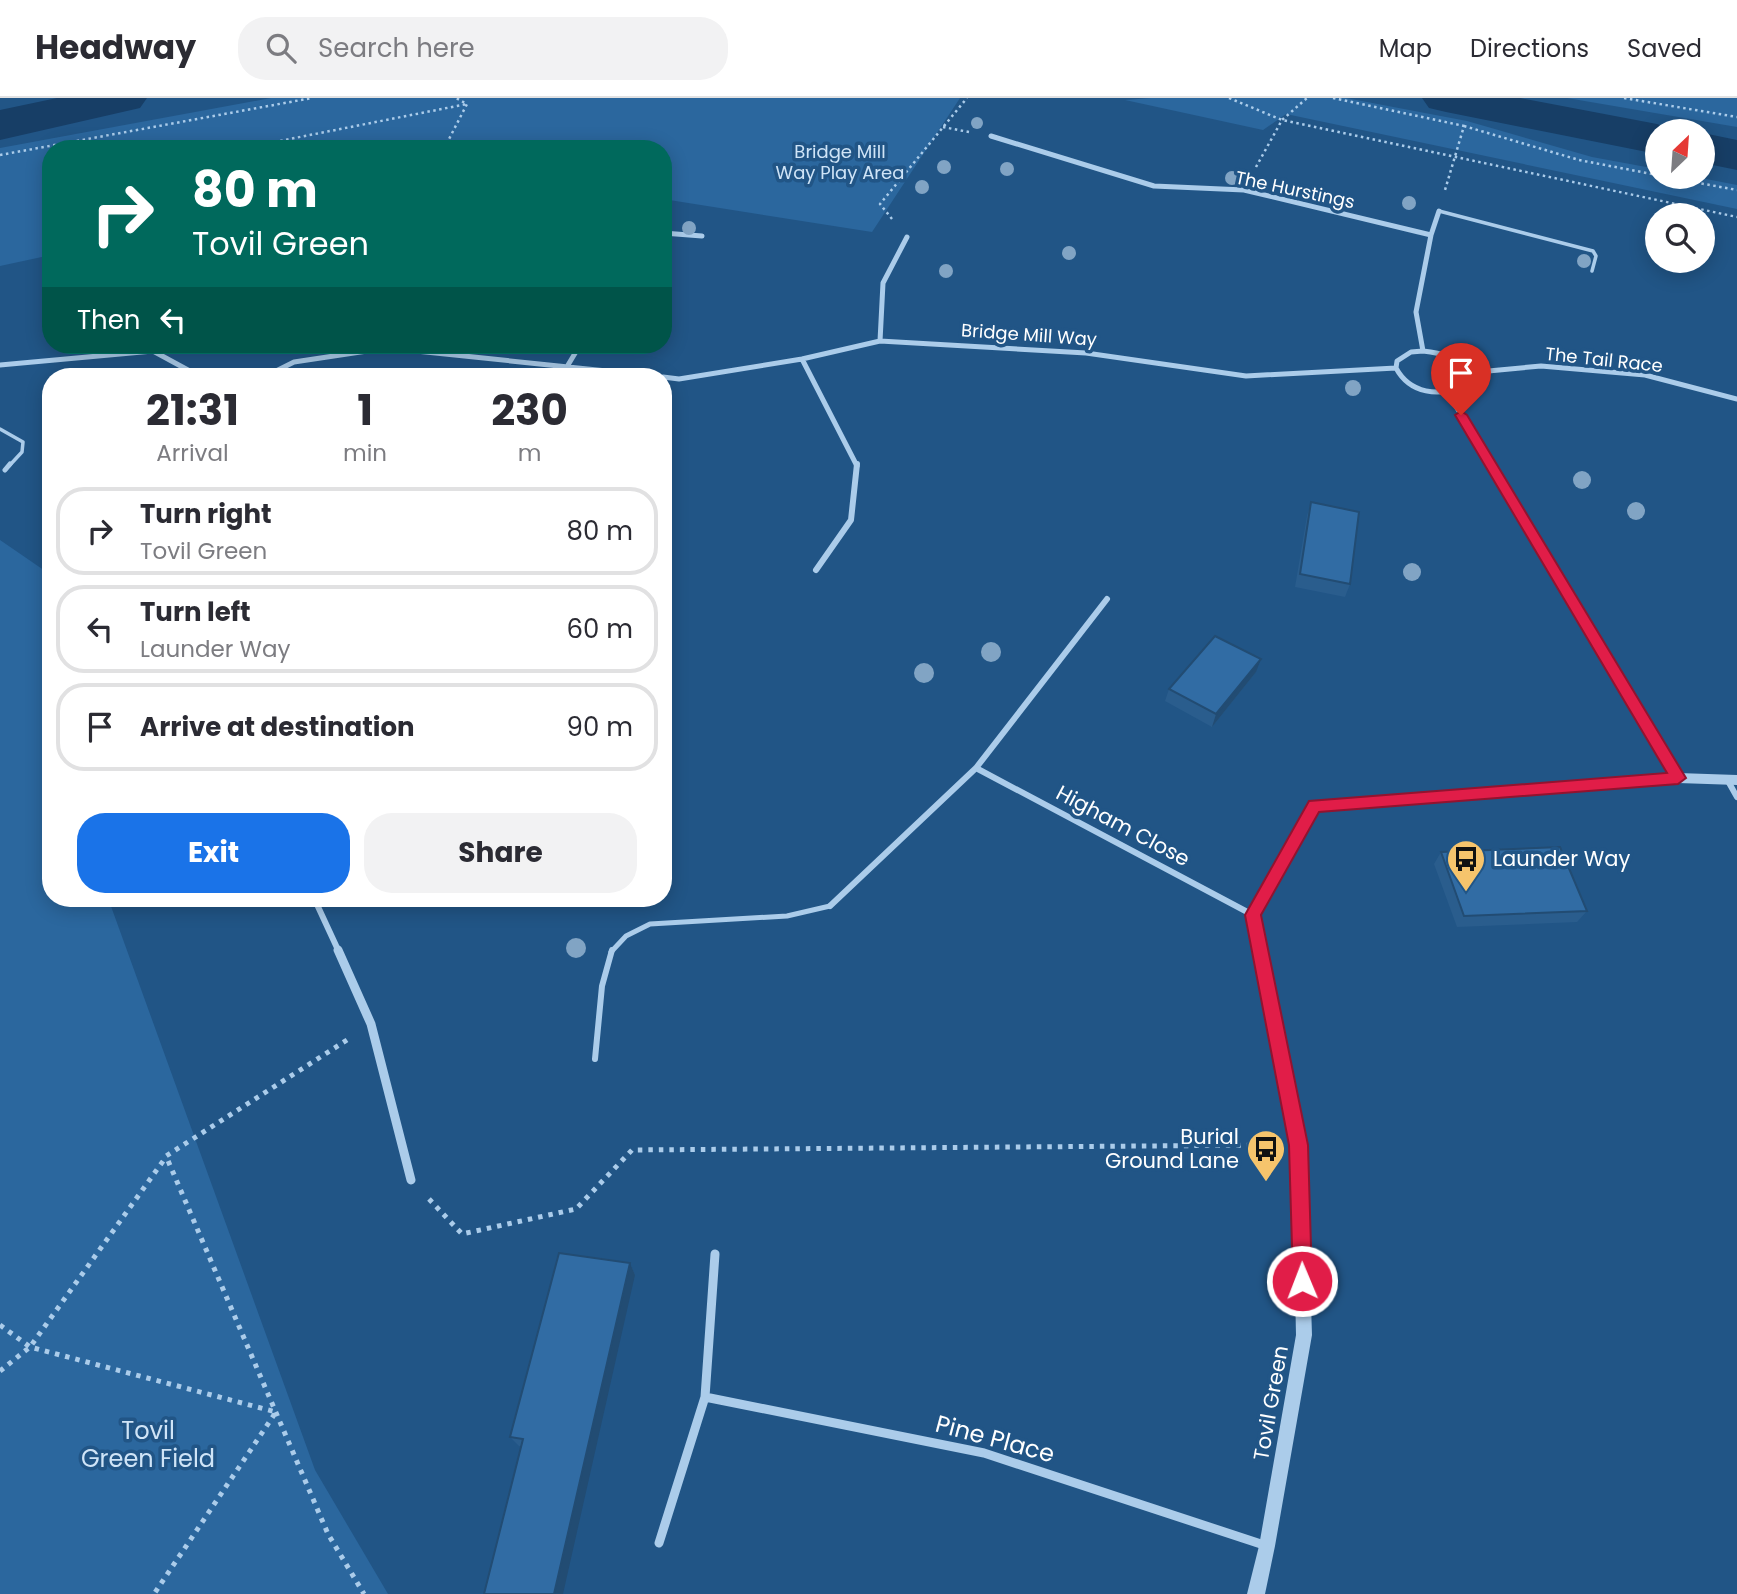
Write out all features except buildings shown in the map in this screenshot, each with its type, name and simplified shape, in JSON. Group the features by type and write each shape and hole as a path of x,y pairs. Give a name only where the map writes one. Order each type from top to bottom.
{"street":[{"name":"The Hurstings","path":"991,136 1154,186 1244,190 1431,235"},
{"path":"1423,351 1416,312 1431,235 1439,211"},
{"path":"672,234 702,236"},
{"path":"880,341 883,283 907,237"},
{"name":"Bridge Mill Way","path":"672,378 802,359 880,341 1086,353 1246,376 1396,368"},
{"path":"1423,351 1447,355 1456,360 1467,373 1464,386 1448,393 1414,388 1398,375 1396,368 1403,355 1423,351"},
{"path":"0,365 120,354"},
{"path":"159,354 184,368"},
{"path":"283,368 295,362 348,354"},
{"path":"451,354 592,368"},
{"path":"568,365 575,354"},
{"path":"802,359 857,465 851,520 816,570"},
{"name":"The Tail Race","path":"1467,373 1541,366 1644,375 1737,399"},
{"path":"1448,393 1678,778"},
{"path":"830,906 976,768 1107,599"},
{"name":"Higham Close","path":"976,768 1253,915"},
{"path":"1253,915 1314,806 1678,778 1732,780 1737,797"},
{"path":"318,907 371,1024 411,1180"},
{"name":"Tovil Green","path":"1253,915 1299,1145 1304,1335 1256,1594"},
{"path":"659,1543 705,1397 715,1254"},
{"name":"Pine Place","path":"705,1397 984,1453 1267,1546"}],"lane":[{"path":"1439,211 1593,251 1596,256 1592,271"},
{"path":"0,429 23,442 22,452 5,470"},
{"path":"595,1059 605,971 614,948 629,932 650,924 787,916 830,906"}],"path":[{"path":"92,140 312,98"},
{"path":"456,98 467,104"},
{"path":"907,237 880,204 967,98"},
{"path":"1229,98 1282,120 1737,217"},
{"path":"1244,190 1282,120 1307,98"},
{"path":"1333,98 1464,126 1579,160 1645,173"},
{"path":"1624,98 1737,117"},
{"path":"285,140 467,104"},
{"path":"449,140 467,104"},
{"path":"1439,211 1464,126"},
{"path":"0,155 42,148"},
{"path":"1715,186 1737,190"},
{"path":"0,1371 30,1347 166,1156 371,1024"},
{"path":"411,1180 461,1234 576,1209 632,1150 1299,1145"},
{"path":"166,1156 328,1534 364,1594"},
{"path":"0,1325 30,1347 276,1412"},
{"path":"154,1594 276,1412"}],"green space":[{"name":"Bridge Mill Way Play Area","path":"271,98 960,98 872,232 672,200 672,140 43,140"},
{"path":"1346,98 1467,121 1592,157 1645,167 1645,189 1715,189 1715,181 1737,185 1737,209 1286,114 1263,130 1125,100"},
{"path":"1567,98 1737,98 1737,127 1715,123 1715,119 1690,119"},
{"name":"Bridge Mill Way Play Area","path":"42,140 42,257 0,266 0,148"},
{"name":"Tovil Green Field","path":"0,540 42,569 42,907 111,907 315,1470 388,1594 0,1594"}],"waterway":[{"path":"0,125 123,98"},
{"path":"1446,98 1645,137"},
{"path":"1715,150 1737,155"}],"place":[{"name":"Launder Way","path":"1466,893"},
{"name":"Burial Ground Lane","path":"1266,1183"}],"route":[{"path":"1302,1281 1299,1145 1253,915 1314,806 1678,778 1461,415"}]}
